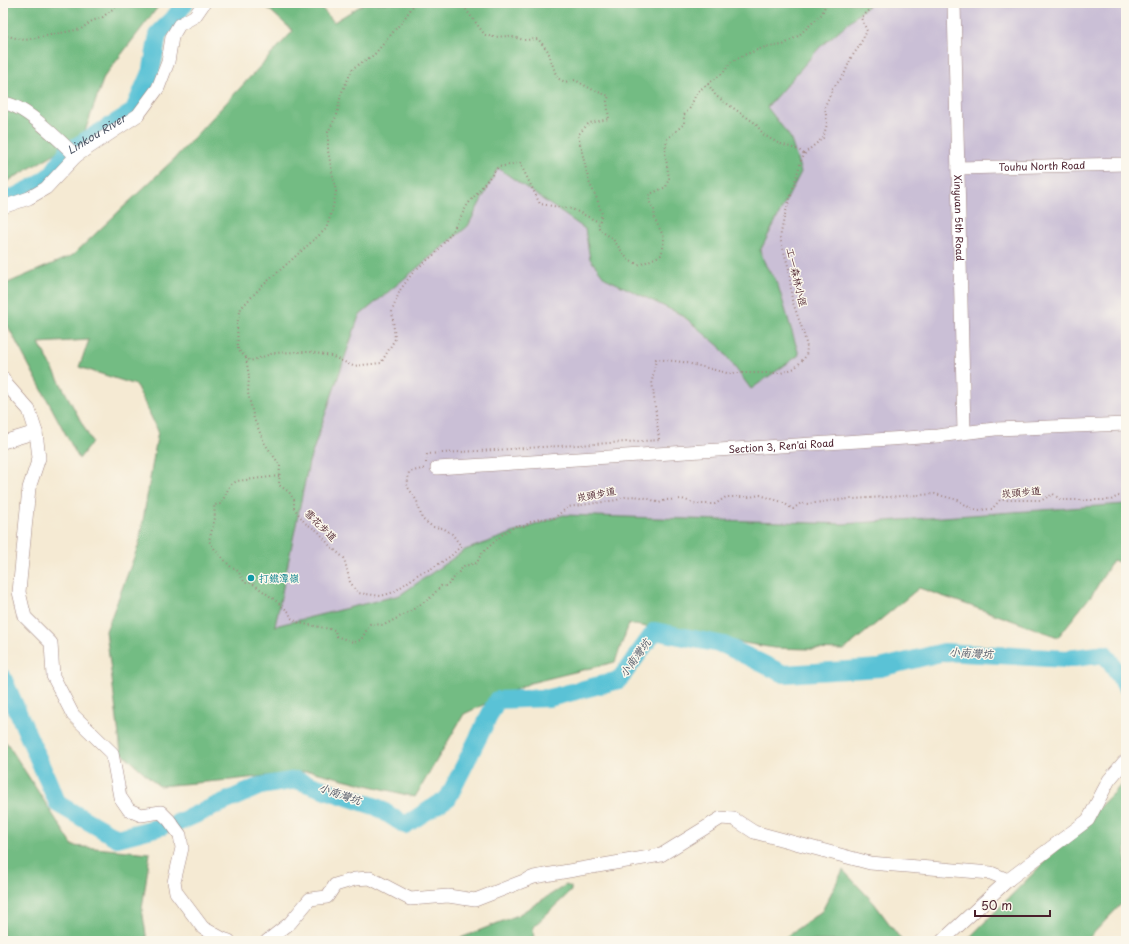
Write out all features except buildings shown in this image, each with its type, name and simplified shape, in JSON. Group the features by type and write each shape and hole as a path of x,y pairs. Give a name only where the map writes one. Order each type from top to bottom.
{"street":[{"path":"3,207 29,198 46,188 76,156 138,115 158,88 168,62 172,37 179,25 195,16 204,3"},
{"name":"Xinyuan 5th Road","path":"954,3 964,432"},
{"path":"3,104 10,104 32,117 76,156"},
{"name":"Touhu North Road","path":"958,168 1126,164"},
{"path":"3,378 6,384 29,410 36,432 39,458 29,488 19,592 24,618 51,643 53,676 73,715 112,753 120,797 129,810 141,814 160,812 169,820 180,835 182,848 174,882 176,892 203,928 223,940 229,941"},
{"name":"Section 3, Ren'ai Road","path":"432,468 937,436 995,429 1126,424"},
{"path":"3,442 36,432"},
{"path":"942,941 1008,880 1088,820 1109,780 1124,762 1126,762"},
{"path":"267,941 290,923 310,899 327,897 336,885 355,879 370,878 410,900 448,896 475,900 534,877 661,855 721,818 734,819 754,832 870,863 991,873 1008,880"}],"path":[{"path":"3,35 25,40 81,29 92,20 103,18 120,3"},
{"name":"雪花步道","path":"415,3 404,19 374,55 353,68 341,94 338,115 328,132 328,151 336,192 326,229 260,288 241,308 237,324 238,350 246,358 249,376 248,393 254,419 265,444 280,465 279,485 289,492 294,500 294,508 305,523 318,531 330,546 344,558 350,582 358,594 381,596 394,592 420,573 432,569 461,546 452,534 444,528 433,527 422,519 417,501 407,486 409,472 432,468"},
{"path":"461,3 485,35 492,37 509,36 524,40 538,39 548,51 557,78 565,82 575,80 593,90 609,96 607,101 609,119 590,123 578,135 589,182 602,214 598,226 601,231 612,238 628,260 640,264 660,255 663,248 664,238 655,220 654,210 648,200 650,194 666,187 669,178 665,152 666,139 684,124 684,115 690,108 697,92 723,73 730,63 744,55 765,47 783,45 798,36 822,14 826,3"},
{"path":"708,84 716,96 755,123 764,135 778,143 798,150 804,154 823,138 826,124 825,106 834,88 844,75 851,58 867,31 861,18 877,3"},
{"name":"工一森林小徑","path":"661,454 652,381 656,359 682,362 727,373 781,373 795,368 806,356 807,347 799,316 792,300 788,269 780,238 784,218 804,154"},
{"path":"246,358 250,362 274,353 310,352 331,356 353,366 381,363 396,339 392,311 400,290 414,271 436,252 448,237 468,204 498,167 520,163 540,204 572,209 600,222"},
{"path":"432,468 427,454 660,440"},
{"name":"崁頭步道","path":"280,476 237,482 230,485 221,504 214,505 215,518 209,541 231,567 238,571 245,583 252,583 289,612 291,618 299,623 335,630 336,636 353,642 361,640 370,624 384,624 404,615 430,598 441,586 447,586 464,566 477,563 481,554 503,534 516,526 524,526 532,521 540,519 554,518 568,507 617,500 623,496 649,498 659,503 666,500 682,499 697,504 715,504 726,497 750,497 760,495 782,502 793,509 801,503 808,504 836,500 935,494 958,500 970,508 978,510 992,509 1000,500 1042,500 1053,494 1061,500 1111,500 1118,496 1126,498"}],"shaded area":[{"path":"871,3 1126,3 1126,504 844,524 563,515 465,550 400,595 275,626 309,462 359,316 468,226 498,167 585,229 590,259 605,278 681,315 719,346 751,389 777,282 766,266 760,251 801,172 790,137 767,107 820,47"}],"green space":[{"path":"3,3 161,3 104,77 83,137 3,184"},
{"path":"262,3 317,3 334,22 365,3 871,3 820,47 767,107 790,137 801,172 760,251 766,266 777,282 799,355 751,389 719,346 682,315 605,278 590,259 585,229 498,168 468,226 359,316 309,462 275,626 400,595 465,550 563,515 844,524 1126,504 1126,565 1113,560 1093,593 1058,637 919,588 844,650 774,648 629,624 615,662 530,683 464,714 415,797 311,771 159,786 121,752 106,631 139,544 158,431 136,385 79,367 89,340 39,343 92,442 79,459 3,317 3,285 73,255 173,160 293,31"},
{"path":"3,740 7,743 73,846 150,853 142,909 147,941 3,941"},
{"path":"1126,785 1126,899 1086,941 966,941 1120,786"},
{"path":"843,870 874,903 902,941 780,941 822,911"},
{"path":"566,885 571,887 571,891 533,927 534,941 453,941 518,915"}],"waterway":[{"name":"Linkou River","path":"3,200 14,197 36,186 52,174 67,152 133,112 152,68 158,34 174,18 185,3"},
{"name":"小南灣坑","path":"177,823 260,786 296,780 377,807 405,825 448,798 497,700 549,698 619,680 655,631 724,645 784,674 880,668 944,652 1067,659 1105,654 1126,686"},
{"name":"小南灣坑","path":"3,678 58,804 117,838 163,826"}],"place":[{"name":"打鐵潭嶺","path":"251,578"}]}
